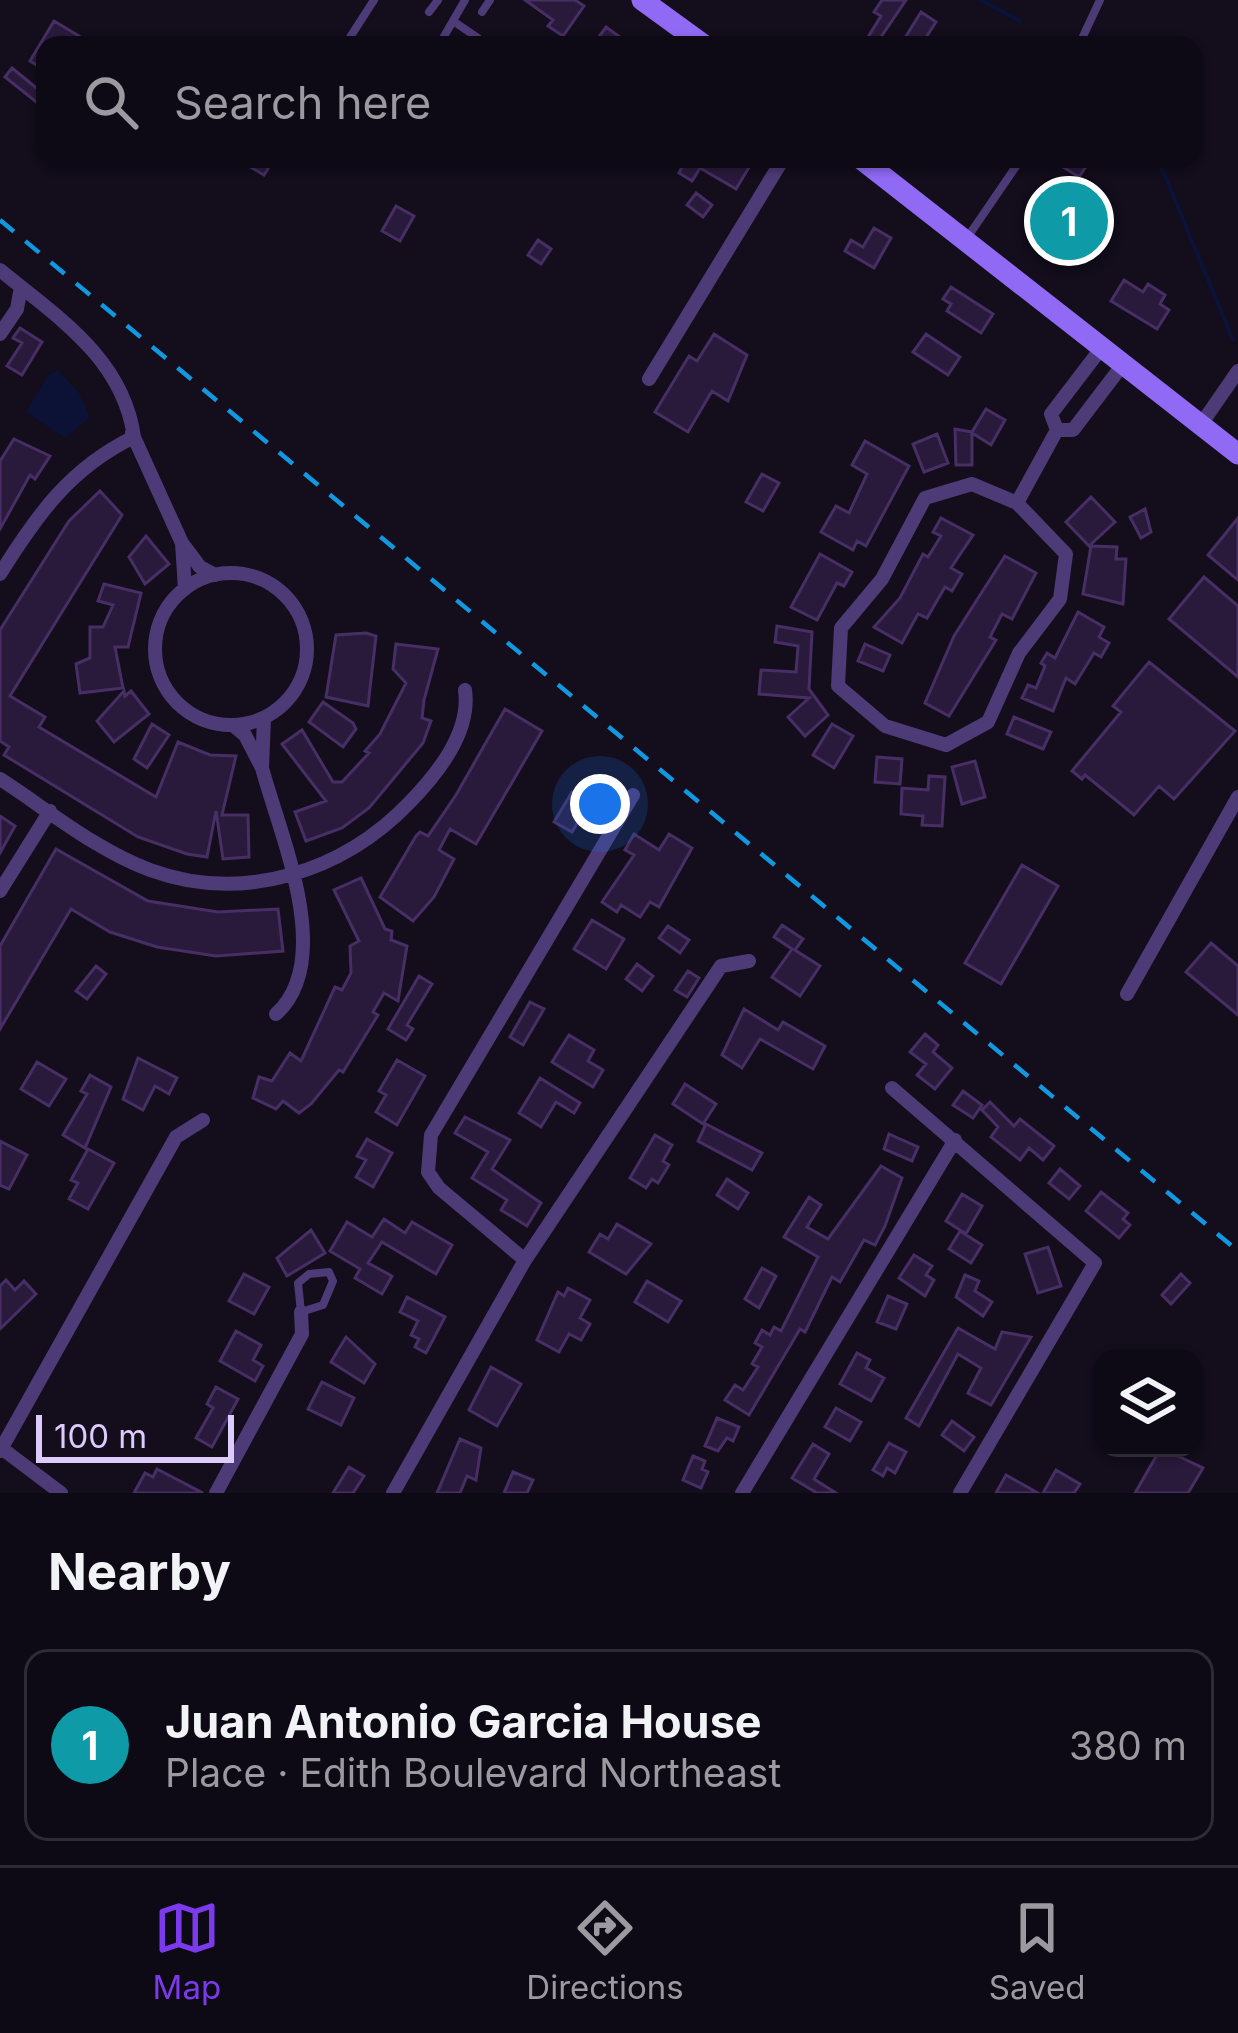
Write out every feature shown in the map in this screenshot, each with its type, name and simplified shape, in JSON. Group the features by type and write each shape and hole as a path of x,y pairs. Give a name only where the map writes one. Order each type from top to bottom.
{"street":[{"path":"642,0 692,36"},
{"path":"649,379 778,168"},
{"path":"873,168 1238,454"},
{"path":"0,270 113,372 134,437 182,543 200,567 215,575 263,580 292,603 303,625 303,673 292,695 264,718 233,725 197,717 162,682 157,632 184,590 215,575"},
{"path":"0,334 17,309 21,287"},
{"path":"1016,503 1057,430 1052,414 1103,346"},
{"path":"1057,430 1072,430 1124,363"},
{"path":"1202,423 1238,371"},
{"path":"0,574 57,491 98,456 134,437"},
{"path":"973,484 1016,503 1066,554 1060,599 1019,652 988,722 946,745 885,726 838,686 841,628 882,579 925,498 973,484"},
{"path":"182,543 184,590"},
{"path":"0,779 117,854 170,876 235,884 290,876 356,847 410,802 462,726 465,690"},
{"path":"262,768 264,718"},
{"path":"233,725 245,735 262,768 305,959 298,990 276,1014"},
{"path":"524,1260 439,1188 428,1172 427,1152 431,1135 633,795"},
{"path":"1127,994 1238,797"},
{"path":"0,891 50,811"},
{"path":"393,1493 524,1260 721,966 749,961"},
{"path":"892,1088 1095,1263 960,1493"},
{"path":"62,1493 0,1449 176,1137 203,1120"},
{"path":"742,1493 955,1140"},
{"path":"216,1493 302,1334 301,1312"}],"lane":[{"path":"351,36 374,0"},
{"path":"429,12 438,0"},
{"path":"444,36 465,0"},
{"path":"482,12 490,0"},
{"path":"1083,36 1100,0"},
{"path":"453,21 475,36"},
{"path":"966,239 1015,168"},
{"path":"329,1272 332,1281 323,1305 301,1312 298,1282 309,1274 329,1272"}],"shaded area":[{"path":"58,370 79,393 90,417 65,438 26,412 49,374"}],"building":[{"path":"525,0 575,0 584,6 563,36 548,26 553,20"},
{"path":"882,0 906,0 882,36 869,36 881,16 874,12"},
{"path":"921,12 936,22 927,36 906,36"},
{"path":"54,21 79,36 45,36"},
{"path":"12,68 36,88 36,102 5,77"},
{"path":"682,168 700,168 692,181 679,173"},
{"path":"700,168 749,168 736,189"},
{"path":"1065,168 1085,168 1079,177"},
{"path":"696,193 712,205 703,217 687,205"},
{"path":"1066,199 1086,219 1069,244 1046,229"},
{"path":"396,206 414,216 400,241 382,231"},
{"path":"874,228 891,238 874,268 845,251 851,240 863,247"},
{"path":"538,240 551,249 541,264 528,255"},
{"path":"1124,280 1143,292 1148,284 1165,295 1160,304 1169,310 1157,329 1111,301"},
{"path":"951,287 993,314 981,333 947,311 951,304 943,299"},
{"path":"20,328 42,342 22,375 7,366 22,343 13,338"},
{"path":"714,334 747,355 728,401 712,391 688,432 655,412 689,356 697,361"},
{"path":"926,334 960,357 948,375 913,352"},
{"path":"986,409 1005,420 991,445 972,433 972,465 956,465 955,429 972,432"},
{"path":"937,434 948,463 924,472 913,444"},
{"path":"14,439 50,456 35,479 30,475 0,529 0,461"},
{"path":"865,441 909,466 866,546 857,541 853,550 821,532 836,506 849,513 867,474 852,465"},
{"path":"762,474 779,483 763,511 746,502"},
{"path":"100,491 122,515 10,696 45,717 39,727 156,797 178,742 210,755 236,756 222,815 248,815 249,857 223,859 216,811 207,857 187,854 138,837 4,755 9,747 0,741 0,630 69,521"},
{"path":"1091,497 1115,522 1089,546 1066,522"},
{"path":"1145,509 1151,532 1141,538 1130,517"},
{"path":"941,518 973,535 951,568 962,574 952,591 945,587 927,618 918,614 902,643 874,627 900,598 923,554 928,557 941,536 933,532"},
{"path":"1238,518 1238,580 1208,555"},
{"path":"146,536 169,564 145,584 129,557"},
{"path":"1091,546 1117,547 1116,559 1126,559 1123,604 1083,594"},
{"path":"820,554 852,572 844,586 837,583 817,620 791,607"},
{"path":"1005,556 1036,573 1012,619 1002,614 990,637 996,640 949,716 925,703 954,636"},
{"path":"1204,577 1238,606 1238,677 1169,619"},
{"path":"104,584 141,593 128,647 115,647 123,688 80,693 76,664 90,658 90,627 103,627 113,605 98,601"},
{"path":"1078,612 1104,627 1099,637 1109,643 1101,657 1094,653 1075,684 1066,678 1053,711 1022,698 1028,685 1036,688 1045,666 1041,663 1047,653 1055,658"},
{"path":"777,626 812,632 809,689 828,715 805,736 788,717 809,698 759,694 761,670 796,672 798,646 775,642"},
{"path":"336,635 376,636 368,706 326,697"},
{"path":"396,644 438,649 424,700 422,718 431,721 423,743 369,808 342,828 306,841 295,812 326,801 282,744 302,730 333,782 342,782 369,753 365,751 380,734 406,683 393,669"},
{"path":"865,644 890,655 883,671 858,661"},
{"path":"1149,662 1235,731 1174,799 1159,786 1134,815 1085,775 1082,779 1072,771 1121,712 1113,706"},
{"path":"124,691 125,696 131,691 149,714 114,742 97,721"},
{"path":"323,702 356,729 343,747 309,722"},
{"path":"505,709 542,731 476,844 450,829 439,850 454,859 434,897 413,921 380,897 416,836 420,832 428,836 456,795"},
{"path":"1014,717 1051,732 1043,749 1007,734"},
{"path":"152,724 169,735 147,768 134,759"},
{"path":"832,724 853,736 834,768 813,755"},
{"path":"877,757 902,759 900,784 875,782"},
{"path":"975,761 985,797 962,804 952,767"},
{"path":"929,776 945,777 942,826 922,825 923,816 901,814 902,788 928,790"},
{"path":"594,783 604,788 590,817 583,813 572,832 554,822 572,792 585,800"},
{"path":"0,816 15,826 0,853"},
{"path":"634,834 659,850 669,834 692,848 659,907 650,902 640,917 621,905 617,912 602,902 634,855 625,850"},
{"path":"56,849 148,901 218,912 278,909 283,951 216,956 157,947 110,932 71,909 0,1029 0,946"},
{"path":"1022,865 1058,886 1001,984 965,963"},
{"path":"361,878 385,929 392,931 391,940 407,946 398,1001 384,993 373,1012 378,1015 343,1072 339,1070 311,1104 299,1113 283,1101 276,1109 253,1098 259,1077 272,1081 290,1053 301,1061 335,987 342,990 351,973 350,946 359,941 334,890"},
{"path":"592,920 624,939 606,969 574,949"},
{"path":"782,925 803,939 795,950 820,966 800,996 772,977 792,949 774,937"},
{"path":"668,926 689,940 680,953 659,938"},
{"path":"1211,943 1238,966 1238,1015 1186,972"},
{"path":"637,964 653,976 642,991 626,979"},
{"path":"96,966 106,974 87,999 76,991"},
{"path":"688,971 699,978 687,997 675,990"},
{"path":"419,976 432,984 407,1025 413,1029 406,1040 388,1029"},
{"path":"530,1002 544,1009 523,1045 510,1037"},
{"path":"744,1009 778,1030 783,1022 825,1046 813,1069 760,1039 742,1068 722,1055"},
{"path":"925,1034 938,1045 933,1052 952,1068 935,1089 917,1075 926,1064 910,1052"},
{"path":"569,1035 594,1050 588,1061 603,1070 593,1087 552,1062"},
{"path":"138,1058 177,1078 169,1094 155,1086 143,1110 123,1099"},
{"path":"397,1060 425,1076 397,1125 376,1112 386,1095 379,1091"},
{"path":"37,1062 66,1079 49,1106 21,1089"},
{"path":"90,1075 111,1087 85,1148 63,1135 87,1094 81,1091"},
{"path":"540,1078 580,1103 574,1113 556,1102 541,1127 519,1113"},
{"path":"685,1084 716,1104 703,1124 673,1104"},
{"path":"963,1091 982,1105 973,1118 953,1105"},
{"path":"990,1102 1014,1126 1020,1119 1054,1146 1043,1160 1029,1148 1020,1160 991,1137 998,1127 982,1110"},
{"path":"465,1117 510,1140 492,1169 541,1203 527,1226 501,1210 507,1200 472,1178 488,1152 455,1133"},
{"path":"706,1124 762,1153 752,1170 698,1141"},
{"path":"889,1134 918,1147 912,1161 884,1149"},
{"path":"655,1135 672,1145 663,1161 669,1165 658,1183 652,1179 646,1188 630,1178"},
{"path":"367,1139 392,1153 373,1187 356,1177 366,1160 357,1156"},
{"path":"0,1141 27,1155 9,1189 0,1185"},
{"path":"88,1149 114,1163 88,1209 69,1199 78,1183 71,1180"},
{"path":"881,1166 902,1178 875,1245 864,1240 840,1282 832,1277 805,1332 800,1329 749,1415 725,1400 735,1385 743,1390 758,1367 752,1364 762,1347 755,1343 762,1330 770,1335 774,1327 781,1331 818,1257 784,1237 809,1197 821,1205 807,1227 828,1239"},
{"path":"1060,1169 1080,1186 1069,1199 1049,1183"},
{"path":"727,1179 748,1193 738,1209 717,1195"},
{"path":"1101,1192 1128,1213 1123,1219 1130,1225 1119,1238 1086,1211"},
{"path":"962,1194 982,1206 966,1234 946,1221"},
{"path":"384,1219 405,1233 412,1222 452,1245 436,1274 382,1242 368,1263 392,1276 382,1294 355,1278 360,1269 330,1251 347,1222 372,1237"},
{"path":"617,1224 651,1244 626,1274 589,1252 600,1234 608,1239"},
{"path":"311,1230 325,1253 287,1276 277,1258"},
{"path":"960,1231 982,1245 971,1263 949,1249"},
{"path":"1048,1247 1061,1286 1038,1293 1025,1254"},
{"path":"914,1255 932,1266 926,1275 934,1280 925,1296 899,1278"},
{"path":"762,1268 776,1276 759,1308 745,1299"},
{"path":"244,1274 269,1287 254,1314 229,1301"},
{"path":"1181,1274 1190,1283 1171,1304 1162,1295"},
{"path":"965,1275 979,1281 975,1291 992,1302 983,1316 956,1297"},
{"path":"6,1280 15,1290 24,1281 36,1294 0,1329 0,1286"},
{"path":"647,1281 681,1301 668,1322 635,1302"},
{"path":"568,1288 590,1300 580,1318 590,1324 581,1340 569,1334 559,1352 537,1340 558,1292 564,1296"},
{"path":"888,1296 907,1304 896,1329 877,1322"},
{"path":"407,1297 445,1317 426,1353 415,1347 419,1339 411,1335 418,1321 400,1312"},
{"path":"958,1328 995,1349 1002,1332 1031,1337 991,1405 968,1393 981,1368 958,1354 919,1426 906,1418"},
{"path":"236,1331 261,1345 253,1360 263,1366 255,1381 220,1361"},
{"path":"346,1337 375,1364 364,1383 331,1362"},
{"path":"857,1353 870,1360 866,1368 884,1378 871,1401 840,1384"},
{"path":"491,1367 521,1384 497,1426 469,1410"},
{"path":"322,1382 354,1398 341,1425 308,1409"},
{"path":"216,1387 238,1399 212,1447 196,1438 213,1408 207,1404"},
{"path":"836,1408 861,1422 850,1441 825,1427"},
{"path":"717,1418 739,1427 733,1441 727,1438 718,1451 705,1446"},
{"path":"952,1421 974,1437 964,1451 942,1435"},
{"path":"460,1439 481,1448 476,1480 467,1476 460,1493 437,1493"},
{"path":"889,1443 906,1452 895,1473 887,1468 883,1476 873,1470"},
{"path":"813,1444 829,1454 814,1479 836,1493 817,1493 792,1478"},
{"path":"693,1456 705,1461 702,1469 708,1472 701,1488 683,1480"},
{"path":"1156,1457 1180,1457 1203,1468 1188,1493 1135,1493"},
{"path":"349,1467 364,1476 353,1493 333,1493"},
{"path":"157,1469 203,1493 134,1493 145,1473 153,1477"},
{"path":"1056,1470 1080,1484 1074,1493 1043,1493"},
{"path":"513,1472 533,1480 527,1493 504,1493"},
{"path":"1006,1475 1038,1493 996,1493"}],"waterway":[{"path":"981,0 1020,21"},
{"path":"1162,168 1233,340"}],"railway":[{"path":"0,220 1238,1251"}],"place":[{"name":"Juan Antonio Garcia House","path":"1069,221"}]}
